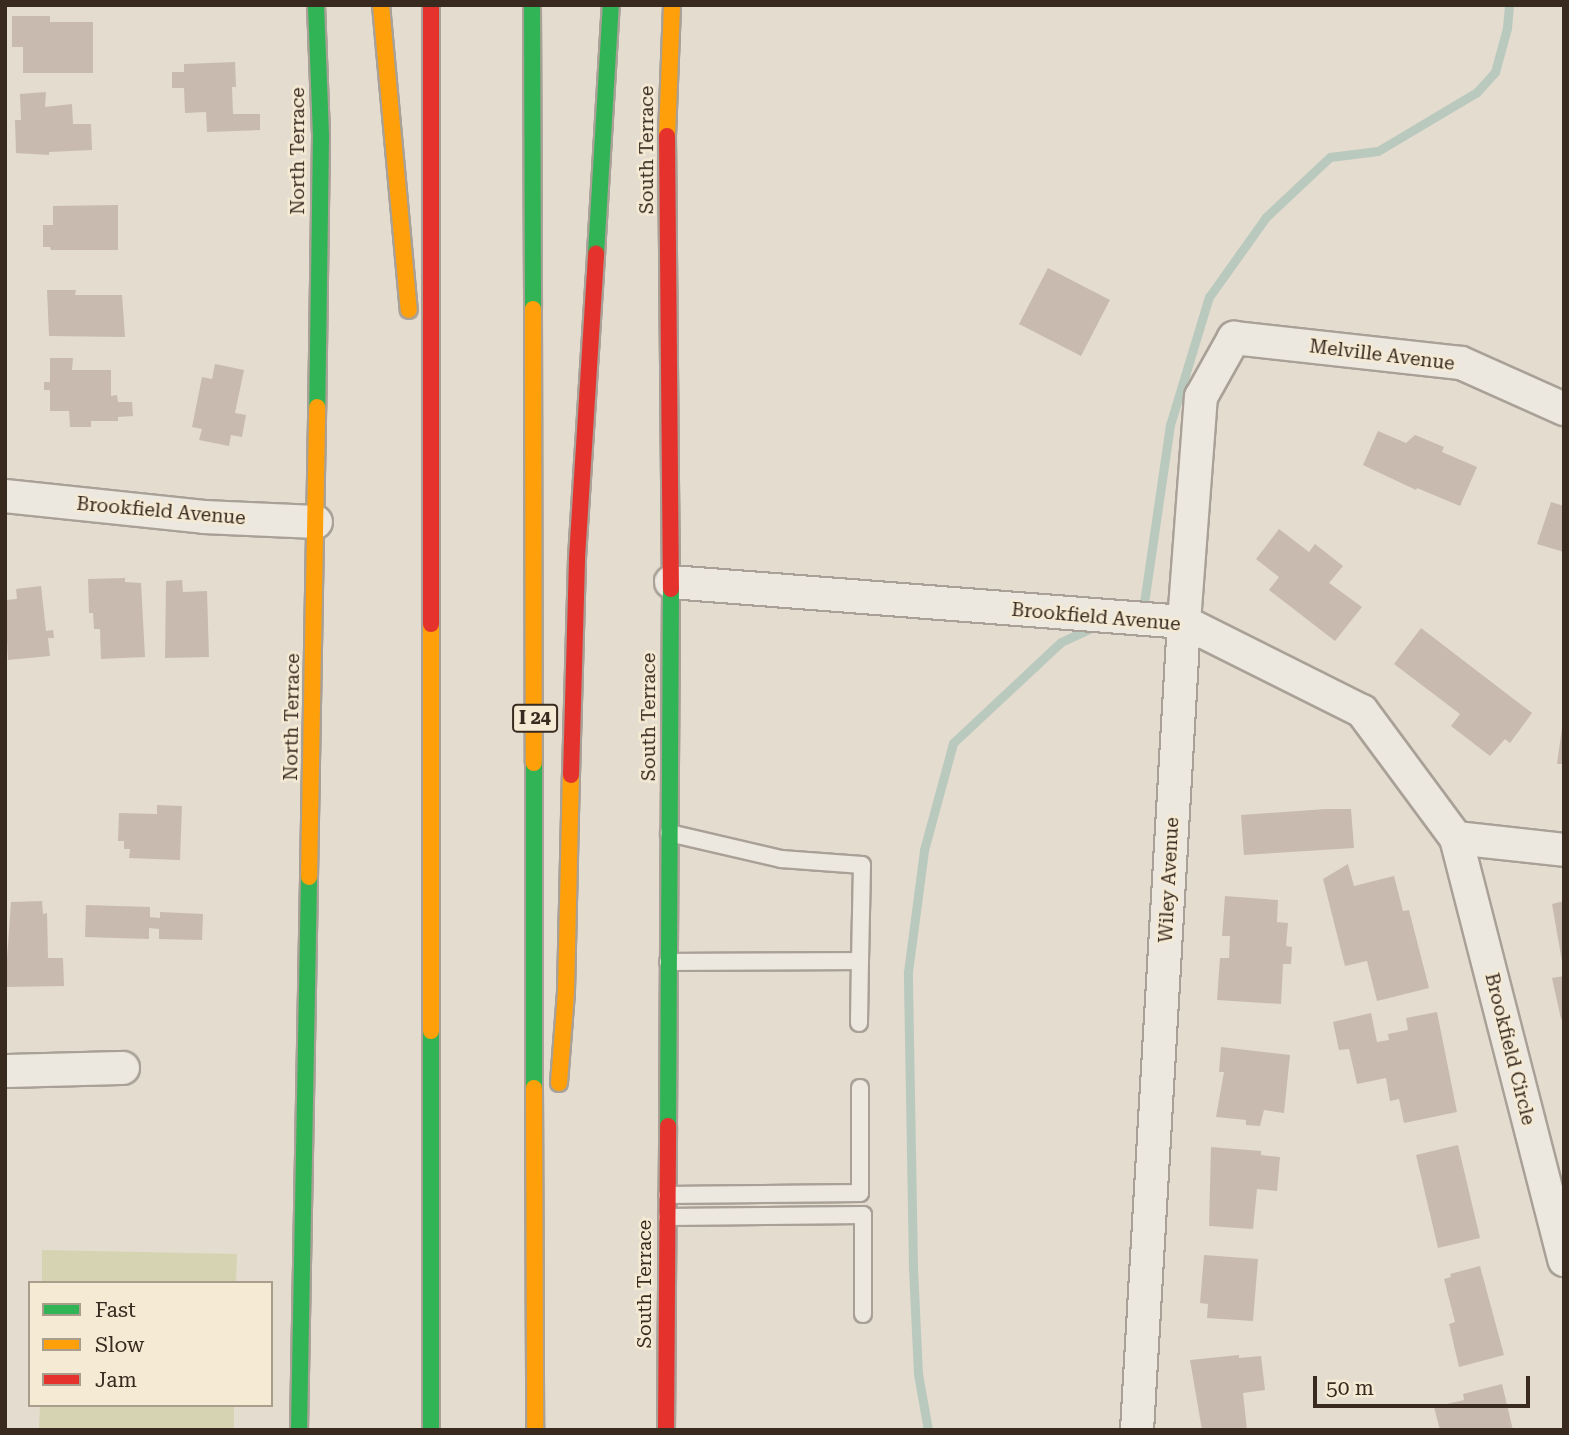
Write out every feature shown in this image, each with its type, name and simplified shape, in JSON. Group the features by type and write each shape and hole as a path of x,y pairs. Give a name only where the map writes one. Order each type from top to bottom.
{"main road":[{"name":"North Terrace","path":"299,1430 321,137 316,5"},
{"path":"381,5 410,321"},
{"path":"431,5 431,1430"},
{"name":"I 24","path":"532,5 537,1347 535,1430"},
{"path":"557,1101 566,991 577,558 611,5"},
{"name":"South Terrace","path":"666,1430 671,582 667,126 672,5"},
{"path":"414,362 431,555"},
{"path":"537,1347 551,1183"}],"street":[{"name":"Melville Avenue","path":"1234,338 1461,363 1564,409"},
{"name":"Wiley Avenue","path":"1137,1430 1184,622 1201,397 1234,338"},
{"name":"Brookfield Avenue","path":"5,496 204,517 316,522"},
{"name":"Brookfield Avenue","path":"671,582 1184,622 1362,710 1457,838"},
{"path":"1457,838 1564,850"},
{"name":"Brookfield Circle","path":"1457,838 1564,1260"},
{"path":"5,1071 123,1069"}],"lane":[{"path":"669,832 781,859 862,865 859,1023"},
{"path":"668,962 860,961"},
{"path":"667,1195 860,1193 860,1088"},
{"path":"667,1217 863,1215 863,1314"}],"shaded area":[{"path":"42,1250 237,1254 236,1281 42,1281"},
{"path":"40,1407 234,1407 234,1430 39,1430"}],"building":[{"path":"12,16 50,16 50,22 93,22 93,73 23,73 23,47 12,47"},
{"path":"235,62 233,114 260,114 260,130 207,132 206,112 185,113 184,88 172,88 172,72 184,72 184,64"},
{"path":"46,92 45,107 72,104 73,124 91,124 92,150 49,152 49,155 16,153 15,120 21,120 20,94"},
{"path":"118,205 118,250 51,250 50,247 43,247 43,225 53,225 53,206"},
{"path":"1048,268 1110,300 1081,356 1019,324"},
{"path":"47,290 76,290 75,295 122,295 125,337 49,336"},
{"path":"50,358 73,358 72,370 111,370 111,396 117,395 118,402 132,402 133,416 118,417 118,421 91,421 91,427 70,427 69,411 50,411 50,390 44,390 44,382 50,382"},
{"path":"215,364 244,370 235,413 246,415 242,437 231,435 229,446 199,440 202,429 192,427 202,377 212,379"},
{"path":"1378,431 1406,443 1415,435 1444,447 1442,452 1477,467 1460,506 1417,488 1416,490 1363,465"},
{"path":"1551,502 1564,506 1564,552 1537,544"},
{"path":"1279,529 1309,552 1315,544 1343,566 1329,583 1362,607 1335,641 1269,590 1279,577 1256,559"},
{"path":"125,578 125,582 141,583 145,657 101,659 100,629 94,629 93,613 89,613 88,579"},
{"path":"182,580 183,592 207,591 209,657 165,658 166,581"},
{"path":"41,586 46,631 53,630 54,638 48,638 50,656 8,660 5,600 17,599 16,589"},
{"path":"1421,628 1532,713 1510,743 1505,739 1490,756 1451,726 1460,714 1394,664"},
{"path":"1562,728 1564,764 1557,764"},
{"path":"157,805 182,806 180,860 129,858 130,849 124,849 124,841 118,841 119,813 157,814"},
{"path":"1351,809 1354,848 1244,855 1241,815"},
{"path":"1348,864 1354,886 1394,876 1403,911 1409,910 1429,988 1377,1001 1367,961 1345,966 1323,879"},
{"path":"1225,896 1278,900 1277,922 1288,923 1286,946 1292,947 1291,964 1283,964 1281,1004 1217,1000 1220,958 1229,958 1230,936 1222,936"},
{"path":"42,901 43,914 47,913 48,958 63,958 64,986 5,987 11,902"},
{"path":"1564,901 1564,967 1563,967 1552,904"},
{"path":"86,905 150,907 150,917 160,918 160,912 203,914 202,940 159,939 159,929 149,928 149,939 85,937"},
{"path":"1564,976 1564,1018 1561,1019 1552,978"},
{"path":"1437,1012 1457,1112 1404,1123 1399,1099 1390,1101 1386,1078 1357,1084 1349,1049 1339,1050 1333,1022 1371,1013 1377,1042 1389,1040 1388,1034 1408,1030 1406,1018"},
{"path":"1221,1047 1290,1055 1284,1113 1264,1110 1260,1126 1246,1125 1246,1120 1216,1117 1224,1072 1219,1072"},
{"path":"1458,1145 1480,1238 1438,1248 1416,1155"},
{"path":"1211,1147 1261,1151 1261,1155 1280,1157 1277,1191 1257,1189 1253,1229 1209,1226"},
{"path":"1204,1255 1258,1259 1253,1321 1207,1318 1208,1304 1200,1303"},
{"path":"1480,1266 1504,1355 1459,1367 1449,1324 1455,1322 1444,1279 1451,1277 1450,1274"},
{"path":"1239,1355 1239,1358 1261,1356 1265,1390 1243,1393 1247,1430 1202,1430 1190,1360"},
{"path":"1502,1384 1513,1430 1440,1430 1434,1407 1464,1400 1463,1394"}],"waterway":[{"path":"1135,608 1144,603 1170,425 1209,297 1266,217 1330,157 1378,151 1477,92 1495,72 1507,28 1509,5"},
{"path":"928,1430 918,1374 913,1267 908,972 924,850 953,743 1061,642 1097,625"}],"traffic: fast":[{"path":"316,5 321,137 317,407"},
{"path":"532,5 533,309"},
{"path":"596,254 611,5"},
{"path":"668,1126 671,589"},
{"path":"534,763 534,1088"},
{"path":"299,1430 309,877"},
{"path":"431,1031 431,1430"}],"traffic: slow":[{"path":"381,5 409,310"},
{"path":"667,136 672,5"},
{"path":"533,309 534,763"},
{"path":"309,877 317,407"},
{"path":"431,624 431,1031"},
{"path":"559,1083 566,991 571,775"},
{"path":"534,1088 535,1430"}],"traffic: jam":[{"path":"431,5 431,624"},
{"path":"667,136 671,589"},
{"path":"571,775 577,558 596,254"},
{"path":"666,1430 668,1126"}]}
